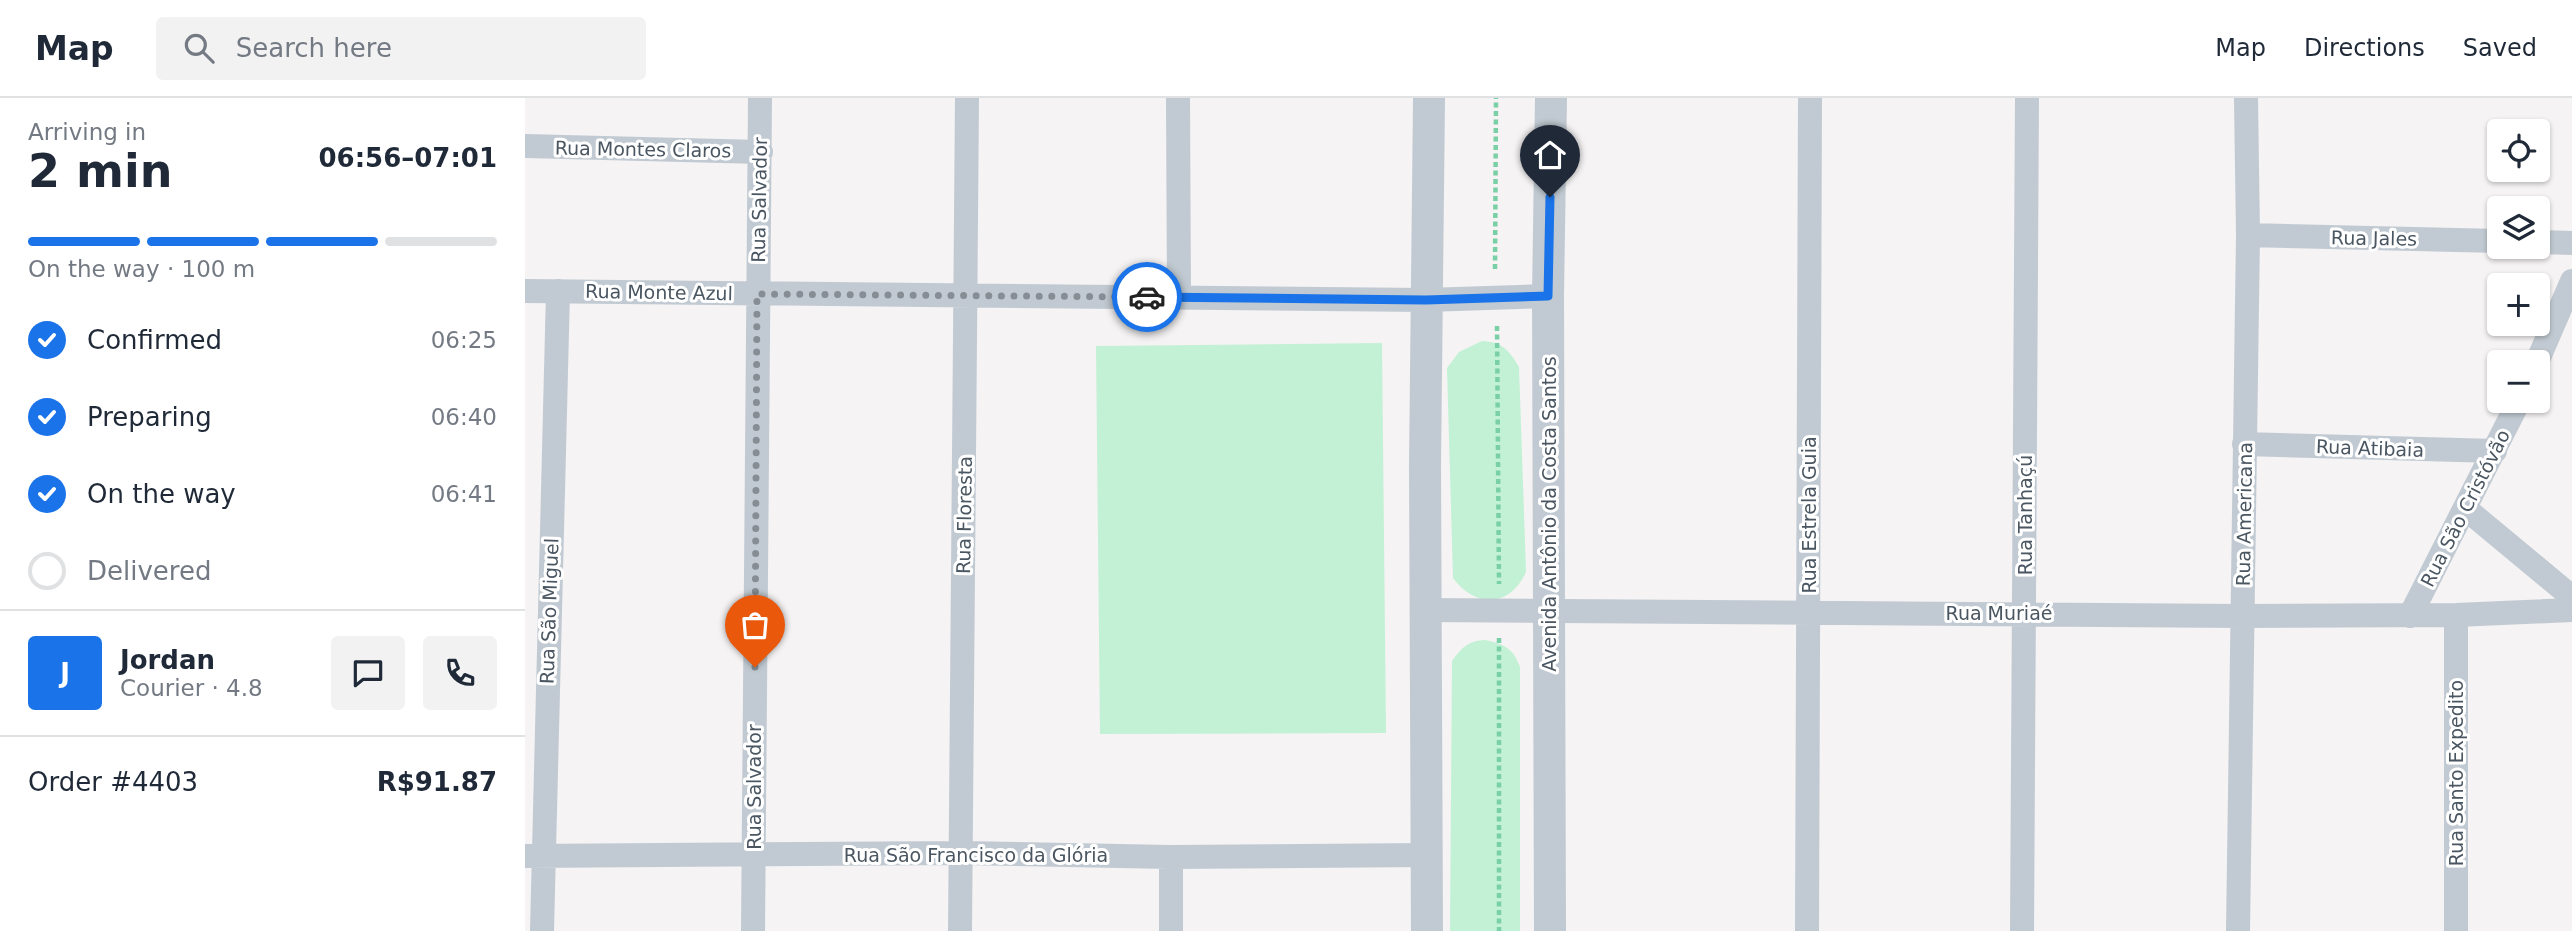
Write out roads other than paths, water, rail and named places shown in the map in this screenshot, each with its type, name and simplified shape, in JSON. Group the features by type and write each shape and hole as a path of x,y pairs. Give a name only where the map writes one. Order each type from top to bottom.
{"street":[{"name":"Rua Salvador","path":"753,931 760,98"},
{"name":"Rua Floresta","path":"960,931 967,98"},
{"path":"1178,98 1179,297"},
{"path":"1427,931 1426,300 1429,98"},
{"name":"Avenida Antônio da Costa Santos","path":"1550,931 1548,296 1551,98"},
{"name":"Rua Estrela Guia","path":"1807,931 1810,98"},
{"name":"Rua Tanhaçú","path":"2022,931 2027,98"},
{"name":"Rua Americana","path":"2238,931 2248,235 2246,98"},
{"name":"Rua Montes Claros","path":"525,146 761,152"},
{"name":"Rua Jales","path":"2248,235 2487,241"},
{"path":"2550,242 2572,243"},
{"path":"2545,350 2562,324 2572,281"},
{"name":"Rua Monte Azul","path":"525,291 966,298 1426,300 1548,296"},
{"name":"Rua São Miguel","path":"542,931 534,856 558,291"},
{"name":"Rua São Cristóvão","path":"2410,616 2513,413"},
{"name":"Rua Atibaia","path":"2245,444 2495,451"},
{"path":"2466,509 2572,597"},
{"name":"Rua Muriaé","path":"1426,610 2243,616 2410,616 2572,610"},
{"name":"Rua Santo Expedito","path":"2456,615 2456,931"},
{"name":"Rua São Francisco da Glória","path":"534,856 961,853 1171,857 1428,855"},
{"path":"1171,857 1171,931"}]}
